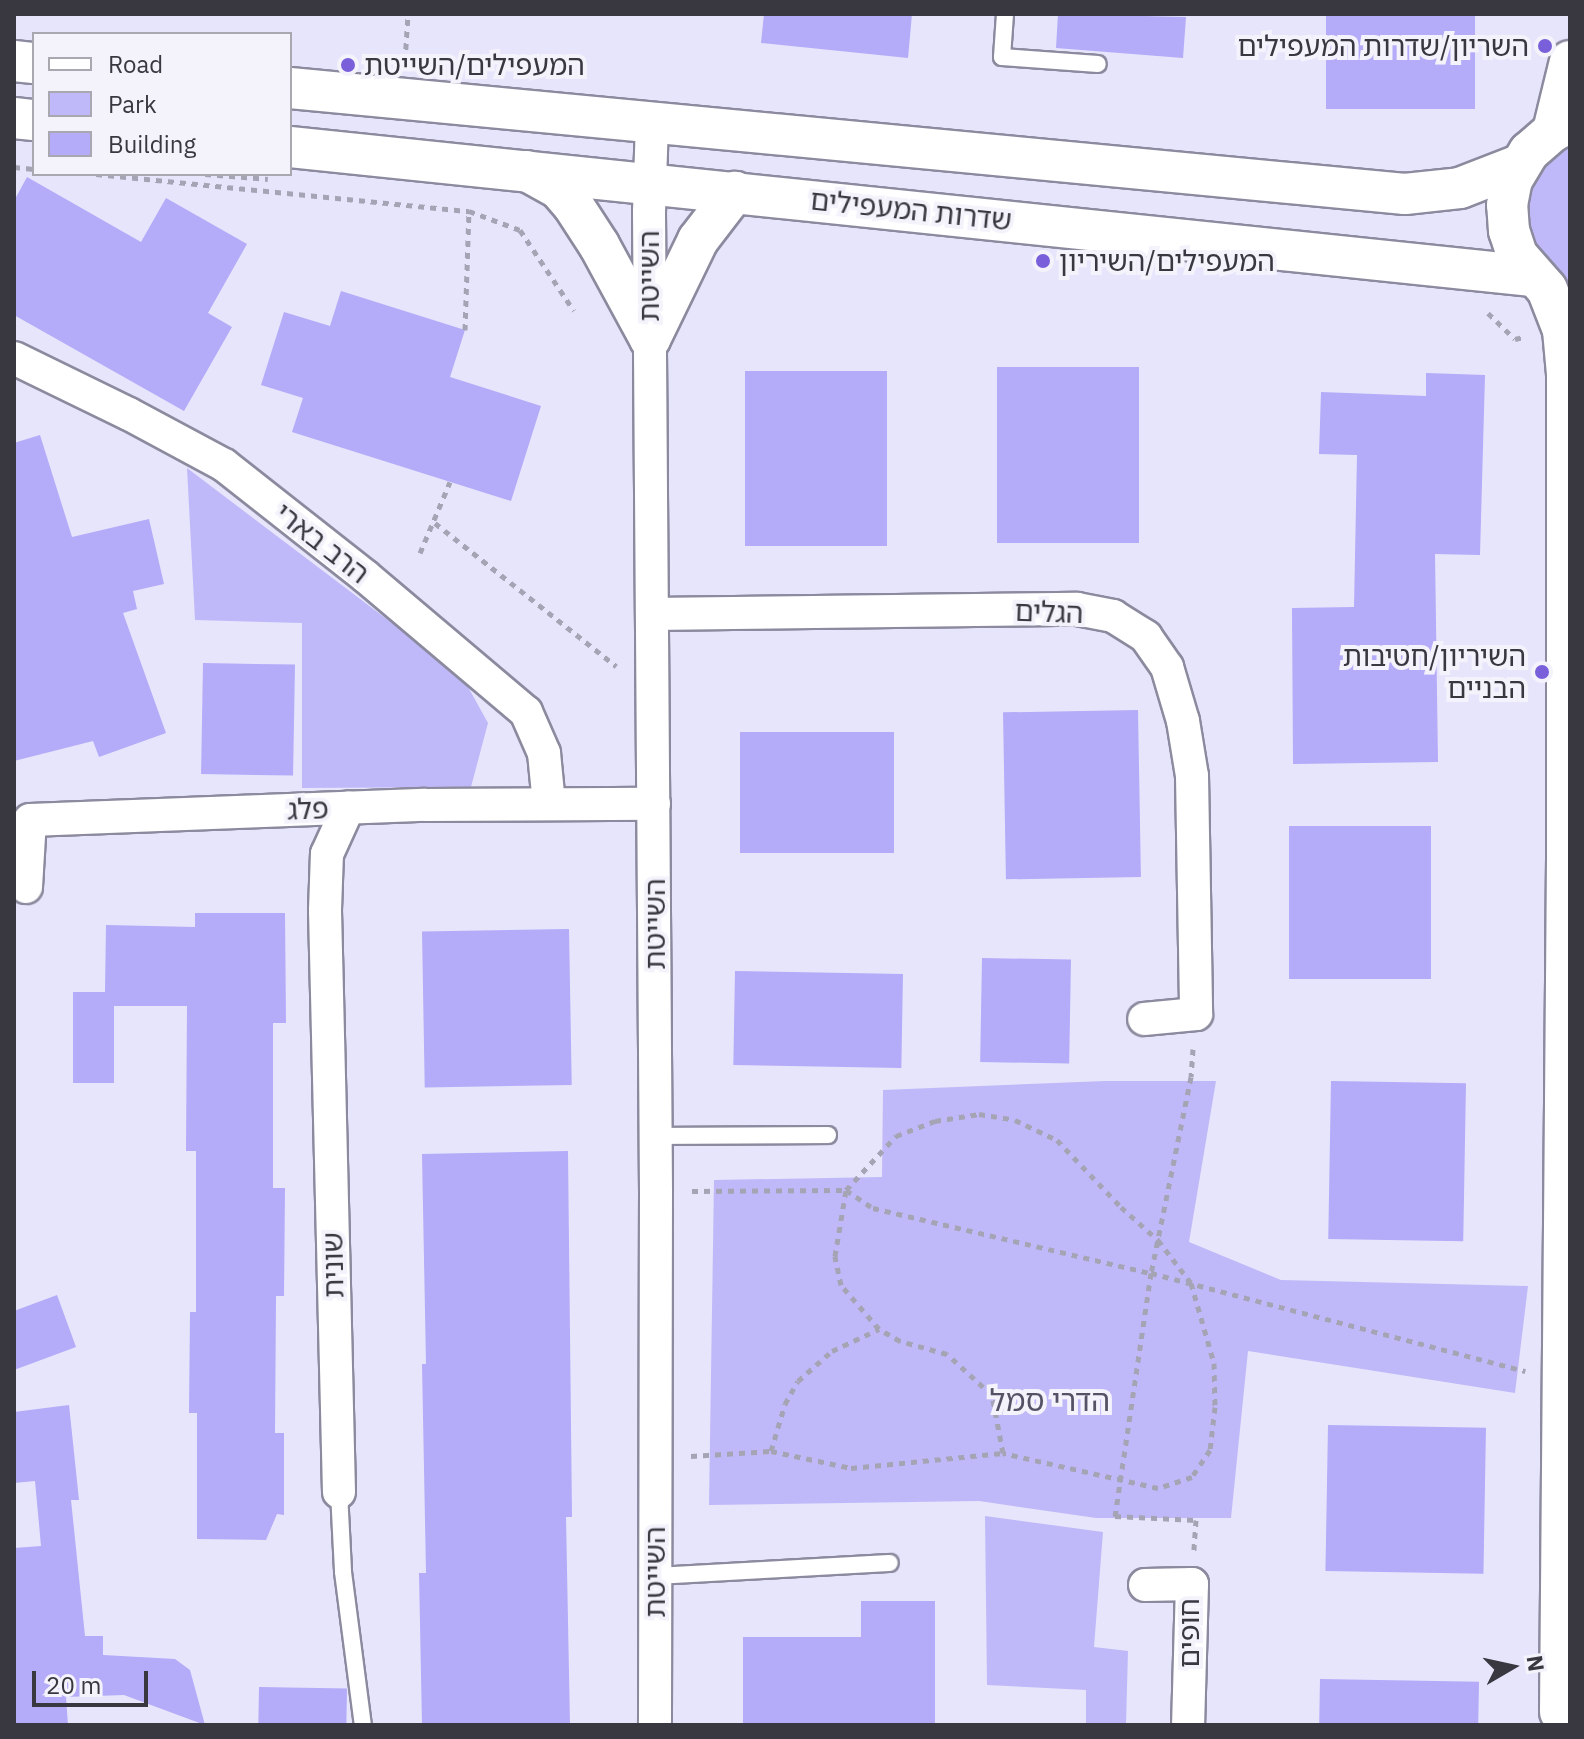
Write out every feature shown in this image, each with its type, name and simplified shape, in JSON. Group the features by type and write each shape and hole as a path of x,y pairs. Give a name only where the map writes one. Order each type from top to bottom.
{"street":[{"path":"1562,1712 1560,1380 1568,942 1567,374 1559,313 1550,288 1517,255 1509,231 1507,205 1519,165 1540,140 1562,127 1570,61"},
{"path":"292,88 1405,194 1460,188 1519,165"},
{"name":"השייטת","path":"652,122 650,339 656,1136 655,1725"},
{"name":"שדרות המעפילים","path":"292,147 735,192 1550,288"},
{"path":"527,171 559,189 573,205 599,245 650,339"},
{"path":"650,339 698,240 735,192"},
{"name":"הרב בארי","path":"14,358 224,465 365,576 526,712 544,753 549,804"},
{"name":"הגלים","path":"652,614 1077,609 1113,616 1146,637 1167,667 1183,721 1192,776 1196,1014"},
{"name":"פלג","path":"26,887 30,820 348,808 654,804"},
{"name":"שונית","path":"339,1492 325,910 327,854 348,808"},
{"path":"1144,1019 1196,1014"},
{"name":"חופים","path":"1145,1585 1192,1584 1188,1725"}],"lane":[{"path":"1005,14 1002,57 1098,64"},
{"path":"656,1136 828,1135"},
{"name":"שונית","path":"339,1492 343,1572 363,1725"},
{"path":"655,1576 890,1563"}],"path":[{"path":"116,176 469,211 520,230 574,311"},
{"path":"465,330 472,197"},
{"path":"420,553 450,482"},
{"path":"435,523 653,695"},
{"path":"1192,1584 1196,1520 1115,1516 1151,1273 1191,1077 1196,1014"},
{"path":"656,1460 771,1451 851,1468 1003,1453 1158,1488 1192,1477 1210,1450 1215,1407 1214,1363 1191,1283 1158,1240 1121,1207 1057,1140 1015,1120 979,1114 935,1121 896,1136 846,1190 835,1256 841,1285 879,1329 900,1341 947,1354 992,1395 1003,1453"},
{"path":"656,1192 846,1190 873,1208 1191,1283 1560,1380"},
{"path":"771,1451 785,1404 798,1381 832,1351 879,1329"}],"green space":[{"path":"1570,142 1570,282 1548,267 1532,246 1525,221 1529,185 1541,163"},
{"path":"187,468 462,676 488,723 471,787 302,788 302,623 195,620"},
{"path":"1105,1081 1216,1081 1189,1242 1281,1280 1528,1286 1515,1393 1248,1351 1231,1518 1096,1518 979,1501 709,1505 714,1180 882,1177 883,1090"},
{"path":"985,1516 1103,1532 1094,1647 1128,1651 1126,1725 1086,1725 1086,1690 987,1685"}],"building":[{"path":"764,14 912,14 908,58 761,43"},
{"path":"1058,14 1186,17 1183,58 1056,48"},
{"path":"1326,14 1475,14 1475,109 1326,109"},
{"path":"27,177 141,242 166,198 247,244 208,313 232,327 184,411 14,315 14,201"},
{"path":"341,291 465,330 450,377 541,406 511,501 292,432 303,398 261,385 284,312 330,326"},
{"path":"997,367 1139,367 1139,543 997,543"},
{"path":"745,371 887,371 887,546 745,546"},
{"path":"1426,373 1485,375 1480,555 1435,554 1438,762 1293,764 1292,608 1354,607 1357,455 1319,454 1321,392 1426,396"},
{"path":"40,435 72,537 149,519 164,584 133,591 137,609 123,613 166,733 99,757 93,741 14,761 14,443"},
{"path":"203,663 295,665 293,776 201,774"},
{"path":"1138,710 1141,877 1006,879 1003,712"},
{"path":"740,732 894,732 894,853 740,853"},
{"path":"1289,826 1431,826 1431,979 1289,979"},
{"path":"195,913 285,913 286,1023 273,1023 273,1188 285,1188 284,1296 276,1296 275,1433 284,1433 284,1515 277,1514 266,1540 197,1539 197,1413 189,1413 190,1312 196,1312 196,1151 186,1151 187,1006 114,1006 114,1083 73,1083 73,992 105,992 106,925 195,927"},
{"path":"569,929 572,1085 425,1088 422,932"},
{"path":"982,958 1071,960 1069,1064 980,1062"},
{"path":"735,971 903,974 901,1068 733,1065"},
{"path":"1331,1081 1466,1083 1463,1241 1328,1239"},
{"path":"568,1151 572,1517 566,1517 570,1725 422,1725 419,1573 426,1573 422,1364 426,1364 422,1154"},
{"path":"57,1295 76,1347 14,1370 14,1311"},
{"path":"69,1405 79,1500 71,1500 85,1636 103,1636 103,1655 175,1659 190,1670 205,1725 124,1695 66,1697 68,1725 14,1725 14,1548 41,1546 35,1481 14,1483 14,1412"},
{"path":"1328,1425 1486,1428 1483,1574 1325,1571"},
{"path":"861,1601 935,1601 935,1725 743,1725 743,1637 861,1637"},
{"path":"1320,1679 1479,1682 1478,1725 1319,1725"},
{"path":"259,1687 347,1689 346,1725 258,1725"}],"place":[{"name":"השריון/שדרות המעפילים","path":"1545,46"},
{"name":"המעפילים/השייטת","path":"348,65"},
{"name":"המעפילים/השיריון","path":"1043,261"},
{"name":"השיריון/חטיבות הבניים","path":"1542,672"}],"district":[{"name":"הדרי סמל","path":"1050,1400"}]}
